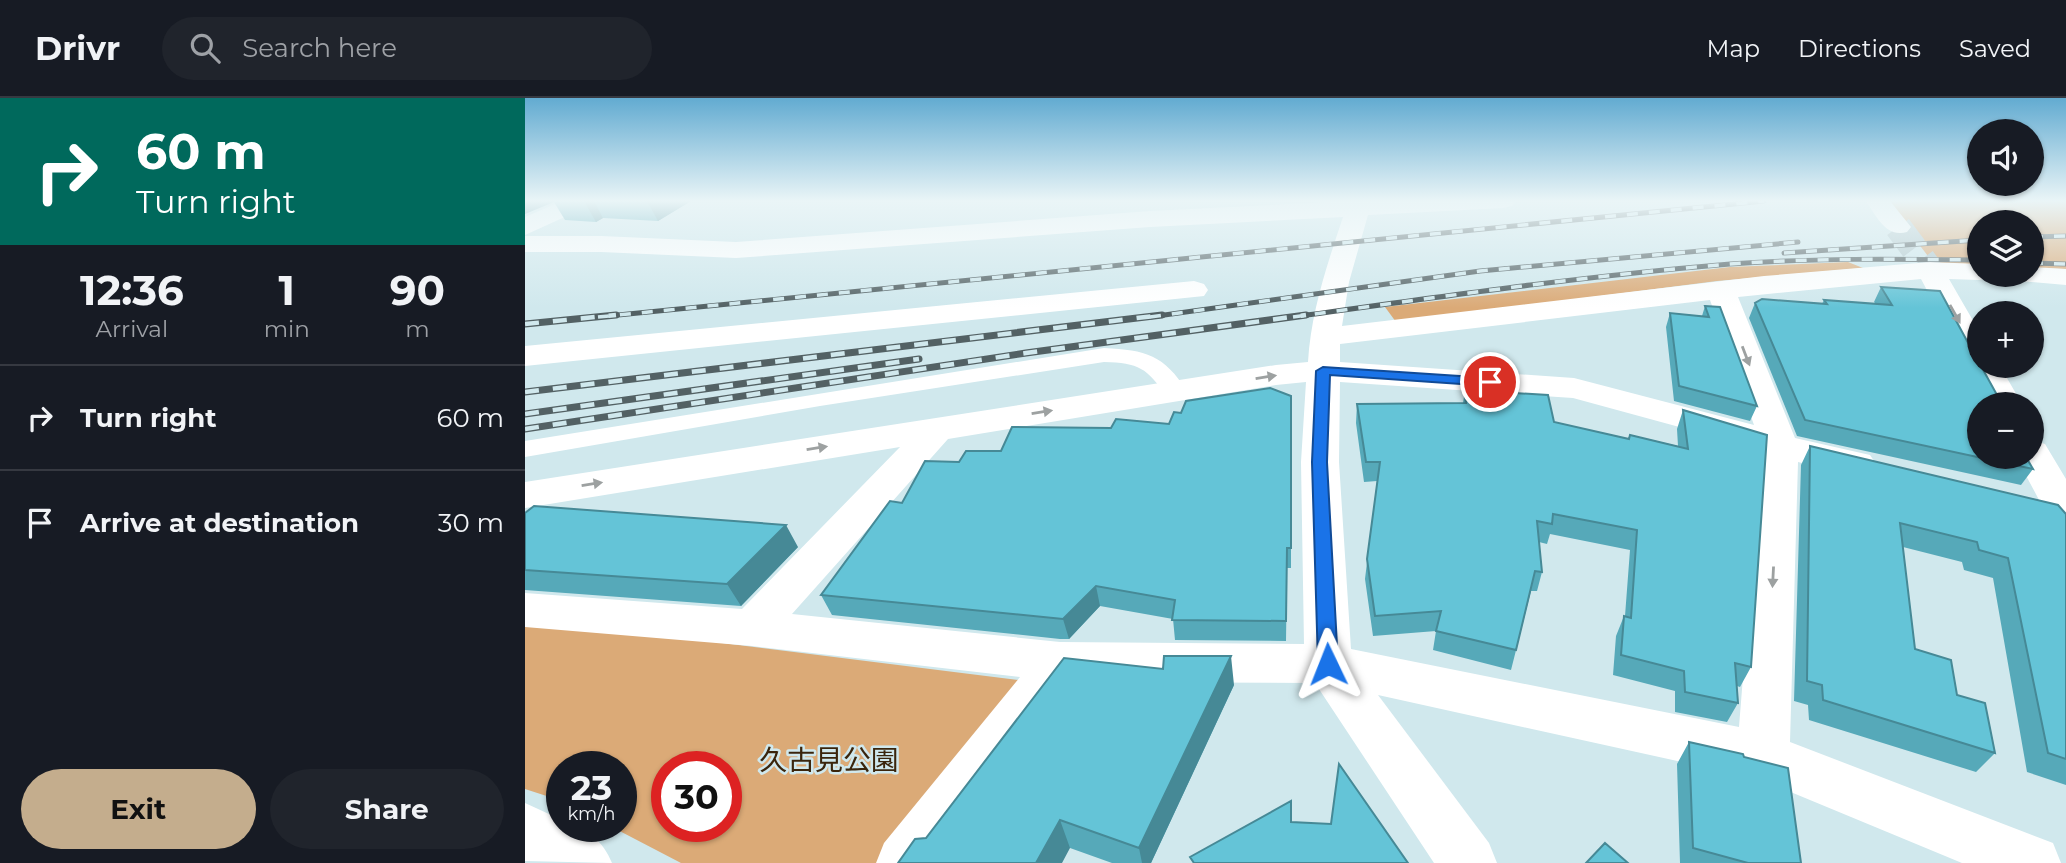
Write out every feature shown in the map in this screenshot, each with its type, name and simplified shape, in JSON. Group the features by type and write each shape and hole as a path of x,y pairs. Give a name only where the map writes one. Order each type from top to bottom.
{"street":[{"path":"525,244 574,243 736,250 872,237"},
{"path":"1350,237 1335,282 1324,354 1320,462 1328,664 1468,863"},
{"path":"525,495 1175,391 1324,354 1764,285 1930,270 1967,272"},
{"path":"1930,270 1967,336"},
{"path":"2044,276 2066,277"},
{"path":"525,356 1194,290"},
{"path":"1722,292 1780,446 1763,756"},
{"path":"1324,354 1574,388 1740,432 1780,446 1889,472"},
{"path":"753,628 938,428"},
{"path":"2041,469 2066,513"},
{"path":"2024,503 2066,513"},
{"path":"525,610 753,628 1060,662 1328,664 1763,756 2032,863"},
{"path":"905,863 1060,662"},
{"path":"525,830 583,863"}],"lane":[{"path":"525,449 807,401 1104,355 1131,356 1150,362 1166,375 1175,391"}],"green space":[{"path":"1913,237 1967,237 1967,265 1934,264"},
{"path":"2044,237 2066,237 2066,269 2044,268"},
{"path":"1848,262 1863,268 1717,281 1396,322 1385,307 1730,267"},
{"name":"久古見公園","path":"525,624 619,630 1019,680 882,863 681,863 637,840 637,751 546,751 546,796 525,789"}],"building":[{"path":"1881,287 1940,291 1967,341 1967,378 1988,378 1995,392 1967,392 1967,455 1805,420 1755,303 1762,299 1892,305"},
{"path":"1705,306 1720,307 1757,406 1679,386 1670,313 1709,317"},
{"path":"1270,388 1291,396 1291,548 1287,548 1286,621 1172,620 1175,600 1096,586 1063,619 821,595 890,501 902,503 925,461 959,462 966,451 1001,451 1012,427 1111,428 1116,419 1169,424 1174,412 1181,413 1186,401"},
{"path":"1465,390 1548,395 1554,422 1629,439 1630,435 1688,449 1683,410 1767,435 1751,667 1735,663 1738,703 1685,692 1684,671 1621,655 1624,616 1631,618 1637,530 1553,514 1552,524 1537,521 1542,572 1535,571 1516,650 1436,631 1441,611 1375,616 1367,559 1380,462 1366,462 1357,404 1466,403"},
{"path":"1810,446 2058,505 2066,514 2066,759 2048,753 2008,558 1979,550 1977,542 1900,523 1915,649 1951,660 1957,695 1985,703 1995,753 1823,700 1822,685 1807,681"},
{"path":"534,506 786,525 727,584 525,570 525,513"},
{"path":"1164,656 1231,656 1139,848 1060,820 1036,863 898,863 915,839 926,838 1064,658 1163,669"},
{"path":"1689,742 1743,754 1744,757 1788,768 1801,863 1748,863 1693,848"},
{"path":"1339,764 1408,863 1194,863 1190,857 1291,801 1291,822 1331,824"},
{"path":"1605,843 1628,863 1586,863"}],"tunnel":[{"path":"1905,237 1930,270"}],"railway":[{"path":"598,317 1405,237"},
{"path":"1784,253 1967,241"},
{"path":"1150,317 1480,271 1798,242"},
{"path":"1293,317 1566,281 1730,264 1823,260 1967,260"},
{"path":"2044,263 2066,264"},
{"path":"525,324 616,315"},
{"path":"525,392 1162,315"},
{"path":"525,429 1026,353 1306,315"},
{"path":"525,414 919,359"}],"route":[{"path":"1328,664 1320,462 1323,371 1490,382"}]}
